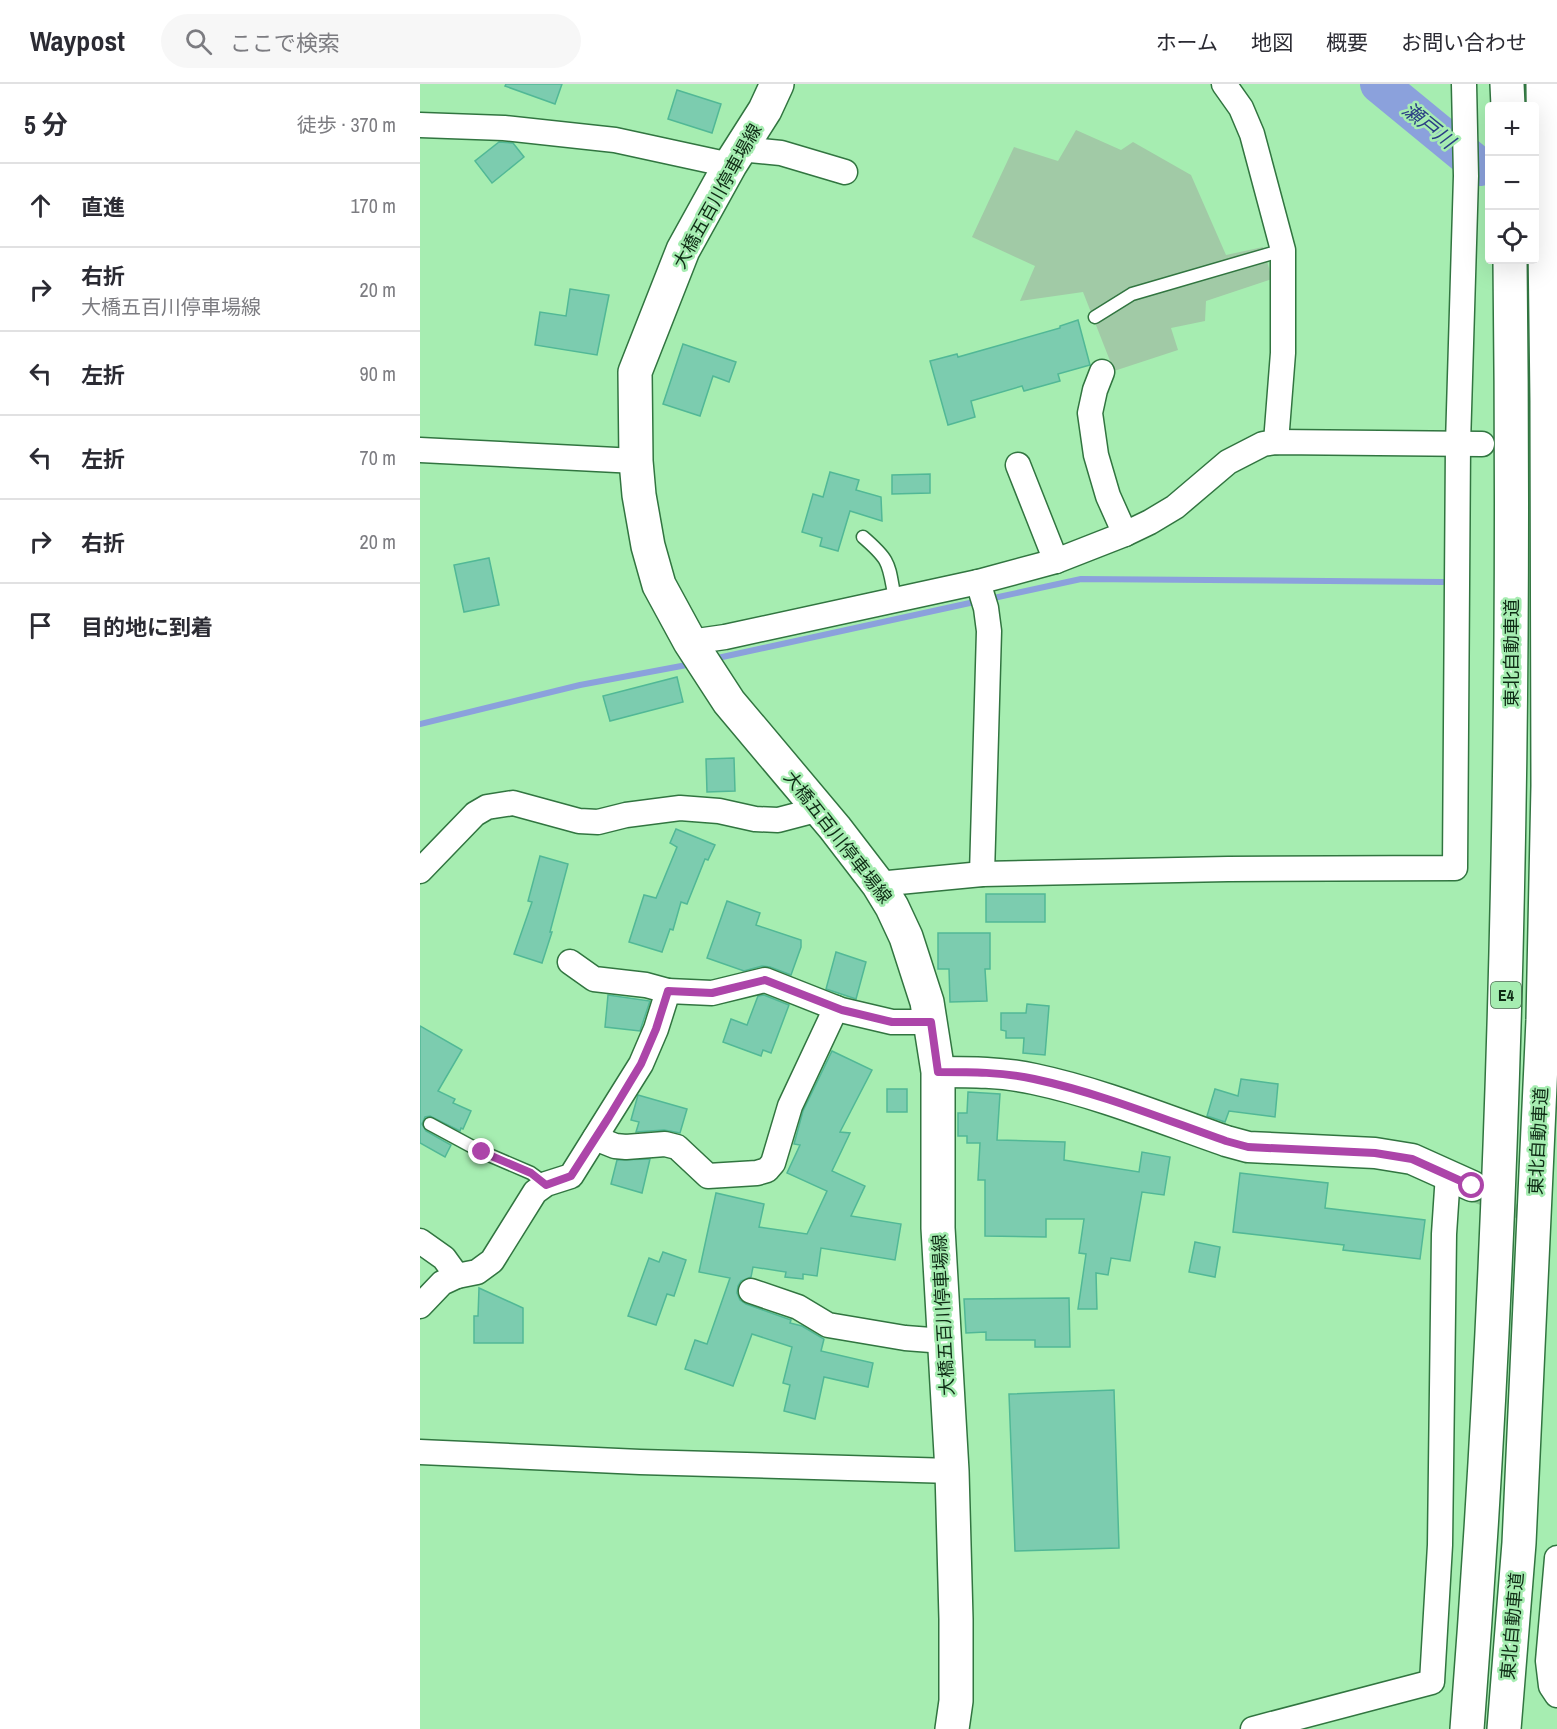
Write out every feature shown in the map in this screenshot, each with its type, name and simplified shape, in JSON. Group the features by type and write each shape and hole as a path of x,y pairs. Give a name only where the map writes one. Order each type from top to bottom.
{"main road":[{"name":"大橋五百川停車場線","path":"777,84 765,110 735,157 683,250 635,372 636,461 648,546 659,585 729,702 819,809 878,884 906,937 927,1002 938,1072 938,1228 952,1471 956,1642 956,1701 952,1729"},
{"path":"1508,84 1508,102"},
{"name":"東北自動車道","path":"1504,1729 1519,1543 1544,1009 1548,693 1543,84"},
{"name":"東北自動車道","path":"1467,1729 1482,1538 1496,1269 1505,1026 1510,787 1512,406 1510,264"}],"street":[{"path":"1224,84 1241,108 1252,134 1263,167 1283,250 1283,353 1276,442"},
{"path":"878,884 982,874 1228,869 1455,868 1458,444 1466,176 1464,84"},
{"path":"420,125 504,128 615,140 735,157 781,153 845,172"},
{"path":"1102,372 1090,413 1095,454 1108,496 1125,534"},
{"path":"699,655 725,637 896,599 982,594 1125,534 1175,507 1228,462 1263,444 1276,442 1482,444"},
{"path":"420,450 636,461"},
{"path":"1018,465 1056,561"},
{"path":"982,594 989,632 982,874"},
{"path":"420,871 476,814 487,807 500,804 524,805 579,821 598,822 626,815 680,808 718,811 755,819 778,820 819,809"},
{"path":"570,962 594,979 646,985 668,991 712,993 765,980 836,1008 892,1022 931,1022"},
{"path":"420,1306 442,1283 457,1276 477,1272 492,1261 535,1192 546,1185 571,1176 641,1064 656,1029 668,991"},
{"path":"595,1138 615,1146 665,1144 677,1147 708,1176 757,1173 767,1170 773,1163 790,1106 836,1008"},
{"path":"938,1072 981,1072 1032,1078 1086,1092 1248,1147 1375,1153 1412,1159 1460,1180 1444,1234 1440,1545 1432,1682 1253,1729"},
{"path":"420,1241 444,1258 457,1276"},
{"path":"752,1291 798,1307 828,1325 905,1338 944,1341"},
{"path":"420,1452 640,1462 952,1471"},
{"path":"1557,1558 1548,1661 1551,1686 1557,1695"}],"lane":[{"path":"1095,317 1132,294 1283,250"},
{"path":"863,537 884,555 890,570 896,599"},
{"path":"430,1124 482,1152 531,1173 546,1185"}],"green space":[{"path":"1076,130 1121,150 1133,142 1191,175 1226,255 1263,247 1272,279 1206,301 1205,321 1171,328 1178,350 1114,371 1083,292 1020,301 1035,266 972,237 1014,147 1058,161"}],"building":[{"path":"506,84 562,84 555,104 505,86"},
{"path":"677,90 721,104 712,133 668,119"},
{"path":"499,142 513,143 524,157 492,183 475,161"},
{"path":"570,289 609,295 597,355 535,345 540,312 566,316"},
{"path":"1078,320 1090,365 1058,374 1060,381 1024,391 1022,386 971,401 975,417 948,425 930,361 957,354 958,357 1060,328 1060,326"},
{"path":"683,344 736,362 729,382 713,376 700,416 663,404"},
{"path":"830,472 859,480 856,490 881,497 882,521 850,511 838,551 820,546 822,538 802,532 813,494 823,497"},
{"path":"930,474 930,493 892,494 892,475"},
{"path":"489,558 499,605 464,612 454,565"},
{"path":"677,677 683,702 610,721 603,696"},
{"path":"734,758 735,791 707,792 706,759"},
{"path":"676,829 715,845 708,860 705,859 687,904 681,902 673,930 670,929 662,952 629,942 644,895 656,898 677,847 670,843"},
{"path":"540,856 568,864 542,963 514,954 532,902 528,901"},
{"path":"986,894 1045,894 1045,922 986,922"},
{"path":"727,901 760,913 756,925 801,940 801,947 791,975 762,966 744,971 707,958"},
{"path":"938,933 990,933 990,969 985,969 987,1001 950,1002 949,969 938,969"},
{"path":"836,952 866,962 856,999 826,989"},
{"path":"608,995 650,1001 640,1031 605,1027"},
{"path":"764,995 789,1005 771,1053 763,1050 761,1056 723,1042 731,1019 747,1025 758,996"},
{"path":"1027,1004 1049,1006 1045,1055 1023,1053 1024,1038 1006,1038 1006,1031 1001,1030 1001,1013 1026,1013"},
{"path":"420,1026 462,1050 438,1091 455,1099 453,1103 471,1111 463,1129 461,1128 460,1131 430,1116 425,1117 422,1124 426,1131 451,1145 445,1157 420,1143"},
{"path":"832,1051 872,1070 840,1132 850,1133 832,1171 865,1186 851,1216 901,1224 895,1260 821,1248 817,1276 803,1274 803,1279 785,1277 786,1272 753,1267 751,1277 741,1281 737,1293 740,1300 746,1304 791,1320 790,1323 802,1326 824,1339 821,1351 873,1363 868,1387 824,1377 815,1419 784,1411 790,1385 783,1383 792,1347 752,1334 733,1386 685,1369 695,1340 707,1344 730,1278 699,1272 716,1193 764,1204 759,1227 807,1234 827,1191 787,1173 800,1145 794,1144 803,1111"},
{"path":"1241,1079 1278,1084 1275,1117 1229,1111 1225,1122 1207,1116 1215,1089 1238,1096"},
{"path":"887,1089 907,1089 907,1112 887,1112"},
{"path":"968,1092 1000,1094 997,1140 1065,1142 1064,1160 1139,1172 1142,1152 1170,1157 1164,1195 1142,1192 1130,1261 1111,1258 1108,1275 1096,1273 1097,1309 1078,1309 1086,1254 1079,1253 1084,1219 1046,1219 1046,1237 985,1236 985,1180 978,1180 980,1143 967,1143 967,1136 958,1136 958,1113 967,1113"},
{"path":"638,1095 687,1109 680,1133 664,1130 636,1132 639,1122 631,1120"},
{"path":"650,1159 642,1193 611,1184 617,1160"},
{"path":"1240,1173 1328,1183 1325,1208 1425,1220 1420,1259 1343,1250 1344,1245 1233,1232"},
{"path":"1195,1242 1220,1247 1215,1277 1189,1272"},
{"path":"663,1252 686,1260 674,1296 667,1294 656,1325 628,1316 649,1258 659,1262"},
{"path":"479,1288 523,1308 523,1343 474,1343 474,1316 478,1316"},
{"path":"1069,1298 1070,1347 1035,1347 1035,1340 986,1340 986,1332 966,1333 964,1299"},
{"path":"1114,1390 1119,1548 1015,1551 1009,1394"}],"waterway":[{"name":"瀬戸川","path":"1379,84 1480,167"},
{"path":"989,599 1081,579 1443,582"},
{"path":"713,659 979,601"},
{"path":"420,724 580,685 692,664"}],"tunnel":[{"path":"1475,1187 1557,1217"}],"route":[{"path":"482,1152 531,1173 546,1185 571,1176 641,1064 656,1029 668,991 712,993 765,980 842,1010 892,1022 931,1022 938,1072 981,1072 1032,1078 1086,1092 1248,1147 1375,1153 1412,1159 1472,1186"}]}
